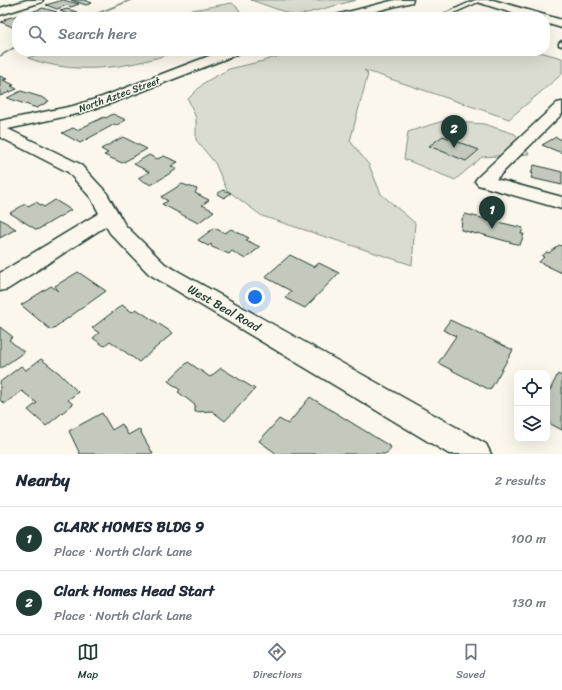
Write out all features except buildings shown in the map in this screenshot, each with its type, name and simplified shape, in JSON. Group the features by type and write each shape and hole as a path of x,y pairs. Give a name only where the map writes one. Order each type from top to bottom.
{"street":[{"path":"0,12 38,0"},
{"path":"360,12 408,0"},
{"path":"481,0 521,12"},
{"path":"550,20 562,24"},
{"name":"North Aztec Street","path":"0,126 76,110 107,100 221,56"},
{"path":"562,106 484,181 562,203"},
{"name":"West Beal Road","path":"0,131 74,168 99,196 117,229 157,269 476,454"},
{"path":"0,283 110,215"}],"lane":[{"path":"452,12 481,0"}],"shaded area":[{"path":"251,0 356,0 311,12 285,12"},
{"path":"232,3 239,9 240,12 181,12"},
{"path":"550,55 562,58 562,74 509,119 364,70 368,74 350,141 369,165 381,194 415,223 412,265 262,216 227,190 215,163 196,140 196,118 188,99 205,82 229,69 280,56 550,56"},
{"path":"33,56 162,56 134,63 98,68 63,67 28,58"},
{"path":"443,121 484,124 515,134 529,154 482,157 455,180 404,159 408,132"}],"waterway":[{"path":"101,12 132,0"},
{"path":"0,56 12,49"}],"place":[{"name":"Clark Homes Head Start","path":"454,148"},
{"name":"CLARK HOMES BLDG 9","path":"492,229"}]}
